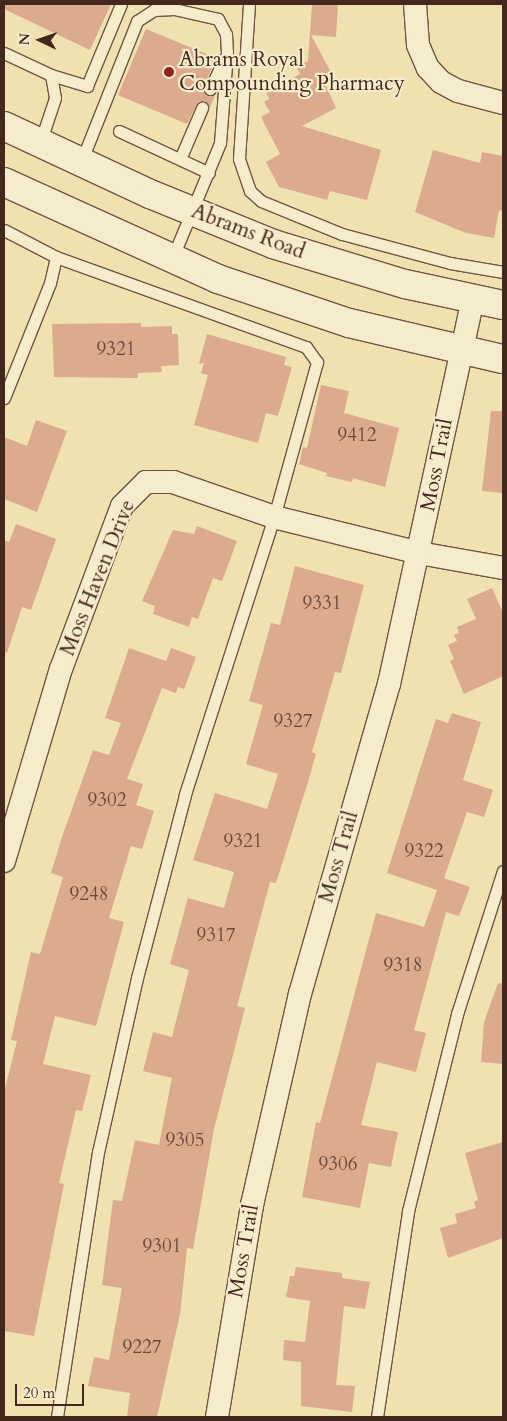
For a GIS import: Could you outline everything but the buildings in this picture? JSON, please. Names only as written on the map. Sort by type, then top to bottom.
[{"type":"main road","name":"Abrams Road","points":[[4,126],[193,211],[314,258],[472,300],[503,305]]},
{"type":"main road","points":[[4,182],[172,261],[316,313],[460,351],[503,359]]},
{"type":"street","points":[[415,4],[418,45],[428,68],[441,82],[458,91],[503,103]]},
{"type":"street","name":"Moss Trail","points":[[217,1417],[252,1205],[300,994],[389,684],[419,553],[472,300]]},
{"type":"street","name":"Moss Haven Drive","points":[[4,861],[61,669],[122,506],[132,492],[146,482],[166,480],[274,518],[419,553],[503,568]]},
{"type":"lane","points":[[4,53],[51,75],[87,86],[121,4]]},
{"type":"lane","points":[[249,4],[239,159],[250,191],[261,201],[342,234],[450,263],[503,272]]},
{"type":"lane","points":[[81,162],[137,22],[154,10],[201,12],[218,19],[226,34],[227,52],[222,128],[209,173],[172,261]]},
{"type":"lane","points":[[210,89],[227,52]]},
{"type":"lane","points":[[40,143],[56,98],[51,75]]},
{"type":"lane","points":[[180,159],[202,108]]},
{"type":"lane","points":[[119,131],[209,173]]},
{"type":"lane","points":[[4,230],[56,257],[306,347],[317,362],[274,518],[185,795],[137,978],[98,1152],[57,1417]]},
{"type":"lane","points":[[4,398],[50,283],[56,257]]},
{"type":"lane","points":[[377,1417],[408,1211],[457,1014],[503,871]]},
{"type":"place","name":"Abrams Royal Compounding Pharmacy","points":[[169,72]]}]
